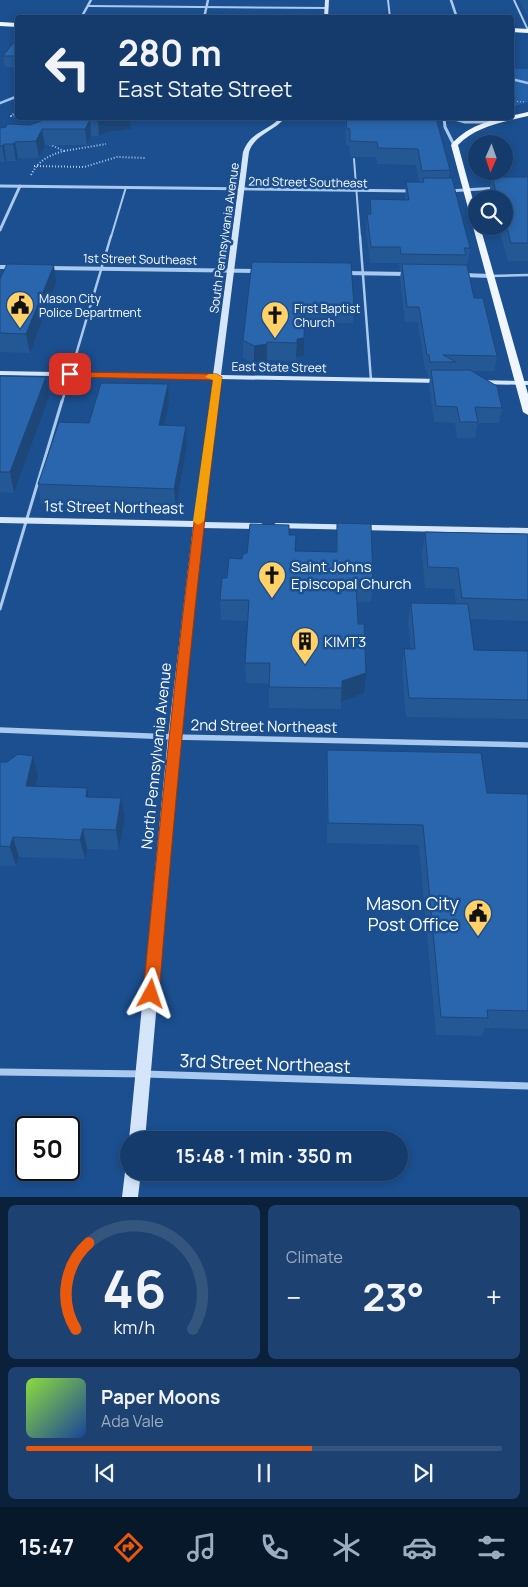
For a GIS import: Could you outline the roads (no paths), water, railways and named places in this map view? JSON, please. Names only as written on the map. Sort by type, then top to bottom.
[{"type":"main road","points":[[326,15],[327,0]]},
{"type":"main road","points":[[0,24],[15,25]]},
{"type":"main road","points":[[514,30],[528,30]]},
{"type":"main road","points":[[514,118],[528,114]]},
{"type":"main road","name":"South Pennsylvania Avenue","points":[[217,377],[247,151],[251,142],[280,120]]},
{"type":"main road","points":[[507,120],[468,132],[459,138],[454,145],[490,276],[524,383],[528,412]]},
{"type":"main road","name":"East State Street","points":[[0,373],[451,381]]},
{"type":"main road","name":"North Pennsylvania Avenue","points":[[138,1131],[174,737],[217,377]]},
{"type":"main road","points":[[470,382],[524,383]]},
{"type":"main road","name":"1st Street Northeast","points":[[0,520],[528,531]]},
{"type":"main road","points":[[130,1197],[132,1181]]},
{"type":"street","points":[[83,15],[91,0]]},
{"type":"street","points":[[205,15],[208,0]]},
{"type":"street","points":[[451,0],[456,15]]},
{"type":"street","points":[[444,120],[445,127],[454,145]]},
{"type":"street","points":[[461,120],[474,123],[503,121]]},
{"type":"street","name":"2nd Street Southeast","points":[[0,186],[414,191]]},
{"type":"street","points":[[0,230],[20,186]]},
{"type":"street","points":[[443,191],[504,188]]},
{"type":"street","points":[[0,267],[18,267]]},
{"type":"street","name":"1st Street Southeast","points":[[46,268],[258,271]]},
{"type":"street","points":[[344,272],[412,274]]},
{"type":"street","points":[[460,275],[490,276]]},
{"type":"street","name":"2nd Street Northeast","points":[[0,730],[174,737],[528,745]]},
{"type":"street","name":"3rd Street Northeast","points":[[0,1072],[144,1074],[528,1086]]},
{"type":"lane","points":[[388,0],[390,15]]},
{"type":"lane","points":[[514,0],[528,30]]},
{"type":"lane","points":[[88,6],[327,8]]},
{"type":"lane","points":[[354,159],[371,380]]},
{"type":"lane","points":[[0,609],[126,187]]},
{"type":"lane","points":[[490,276],[528,275]]},
{"type":"waterway","points":[[514,80],[528,83]]},
{"type":"waterway","points":[[0,103],[15,97]]},
{"type":"place","name":"Mason City Police Department","points":[[20,329]]},
{"type":"place","name":"First Baptist Church","points":[[275,339]]},
{"type":"place","name":"Saint Johns Episcopal Church","points":[[272,599]]},
{"type":"place","name":"KIMT3","points":[[305,665]]},
{"type":"place","name":"Mason City Post Office","points":[[478,937]]}]
